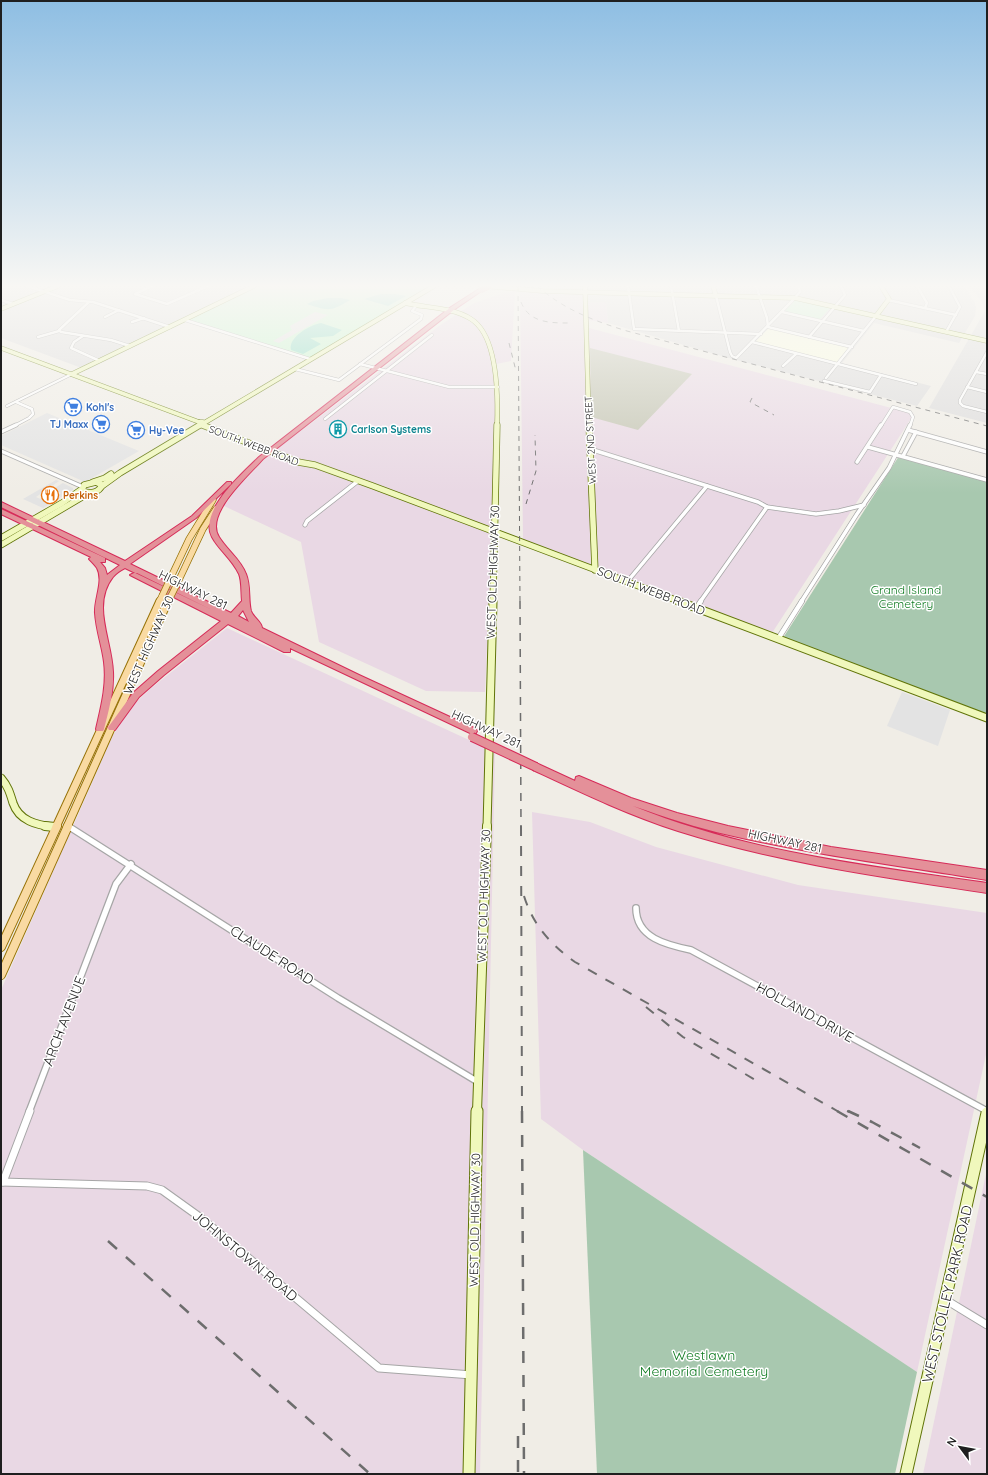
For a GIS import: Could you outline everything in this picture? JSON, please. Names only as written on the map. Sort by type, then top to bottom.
[{"type":"highway","name":"WEST HIGHWAY 30","points":[[213,500],[236,474],[390,355]]},
{"type":"highway","name":"WEST HIGHWAY 30","points":[[217,508],[234,486],[269,448]]},
{"type":"highway","points":[[100,729],[108,693],[109,670],[100,614],[100,596],[103,587],[111,574],[194,517],[213,500]]},
{"type":"highway","name":"HIGHWAY 281","points":[[1,504],[33,522],[229,619],[638,813],[727,842],[803,859],[987,888]]},
{"type":"highway","points":[[217,508],[213,522],[214,535],[237,564],[243,575],[246,610],[252,620],[274,636]]},
{"type":"highway","name":"HIGHWAY 281","points":[[1,511],[33,522]]},
{"type":"highway","points":[[79,545],[122,556],[134,554],[154,544]]},
{"type":"highway","points":[[79,545],[101,565],[104,574],[103,587]]},
{"type":"highway","points":[[112,728],[136,695],[161,673],[229,619],[243,607],[246,602]]},
{"type":"highway","name":"HIGHWAY 281","points":[[229,619],[274,636],[473,734]]},
{"type":"highway","name":"HIGHWAY 281","points":[[536,764],[642,806],[729,831],[802,846],[987,875]]},
{"type":"main road","name":"WEST HIGHWAY 30","points":[[1,947],[100,729],[189,539],[213,500]]},
{"type":"main road","name":"WEST HIGHWAY 30","points":[[1,975],[169,600],[203,528],[217,508]]},
{"type":"main road","points":[[60,816],[63,823],[67,825]]},
{"type":"main road","points":[[55,827],[59,830],[61,840]]},
{"type":"street","name":"SOUTH WEBB ROAD","points":[[20,355],[269,448],[303,463],[316,465],[987,718]]},
{"type":"street","points":[[86,355],[100,361]]},
{"type":"street","points":[[7,406],[112,355]]},
{"type":"street","points":[[297,355],[310,359]]},
{"type":"street","points":[[126,469],[317,355]]},
{"type":"street","points":[[295,369],[339,380],[372,355]]},
{"type":"street","points":[[325,419],[407,355]]},
{"type":"street","name":"WEST OLD HIGHWAY 30","points":[[469,1474],[478,1082],[498,387],[496,373],[490,355]]},
{"type":"street","name":"WEST 2ND STREET","points":[[587,355],[596,570]]},
{"type":"street","points":[[731,355],[736,358],[739,355]]},
{"type":"street","points":[[783,366],[795,355]]},
{"type":"street","points":[[800,355],[916,384]]},
{"type":"street","points":[[845,355],[825,380],[867,392],[871,391],[882,376]]},
{"type":"street","points":[[986,358],[976,372],[960,403],[963,406],[987,412]]},
{"type":"street","points":[[360,364],[449,387],[498,387]]},
{"type":"street","points":[[976,372],[987,374]]},
{"type":"street","points":[[967,388],[987,392]]},
{"type":"street","points":[[1,432],[29,418],[33,414],[32,409],[16,402]]},
{"type":"street","points":[[778,639],[897,454],[913,417],[910,412],[893,407],[857,462]]},
{"type":"street","points":[[1,544],[82,488],[92,482],[105,478],[144,453],[202,423]]},
{"type":"street","points":[[908,430],[987,452]]},
{"type":"street","points":[[903,456],[916,432]]},
{"type":"street","points":[[157,451],[156,449],[170,439]]},
{"type":"street","points":[[868,447],[987,480]]},
{"type":"street","points":[[590,449],[758,502],[767,507],[816,514],[839,511],[864,505]]},
{"type":"street","points":[[1,451],[64,479],[79,484],[84,492],[89,493]]},
{"type":"street","points":[[1,538],[89,493],[98,491],[102,486],[145,456],[144,453]]},
{"type":"street","points":[[64,479],[101,483],[102,486]]},
{"type":"street","points":[[305,525],[307,521],[358,481]]},
{"type":"street","points":[[627,582],[707,486]]},
{"type":"street","points":[[696,608],[767,507]]},
{"type":"street","points":[[2,780],[10,786],[14,807],[18,815],[33,823],[55,827]]},
{"type":"street","name":"CLAUDE ROAD","points":[[67,825],[131,864],[338,998],[478,1082]]},
{"type":"street","name":"ARCH AVENUE","points":[[2,1182],[116,884],[131,864]]},
{"type":"street","name":"HOLLAND DRIVE","points":[[636,908],[637,922],[648,933],[663,943],[691,950],[987,1112]]},
{"type":"street","name":"WEST STOLLEY PARK ROAD","points":[[906,1474],[944,1300],[972,1188],[987,1112]]},
{"type":"street","name":"JOHNSTOWN ROAD","points":[[2,1182],[148,1186],[162,1190],[201,1218],[379,1368],[472,1375]]},
{"type":"street","points":[[944,1300],[987,1325]]},
{"type":"shaded area","points":[[46,355],[118,355],[87,370]]},
{"type":"shaded area","points":[[401,355],[511,355],[511,361],[491,365],[498,387],[485,692],[426,691],[319,642],[301,542],[224,506],[238,487],[268,456]]},
{"type":"shaded area","points":[[521,355],[690,355],[914,414],[772,633],[523,539]]},
{"type":"shaded area","points":[[590,355],[617,355],[692,374],[638,430],[591,417]]},
{"type":"shaded area","points":[[718,355],[849,355],[842,363],[931,386],[917,406]]},
{"type":"shaded area","points":[[805,355],[843,355],[837,363]]},
{"type":"shaded area","points":[[960,355],[987,355],[987,423],[929,408]]},
{"type":"shaded area","points":[[47,413],[139,451],[85,482],[1,445],[1,436]]},
{"type":"shaded area","points":[[56,480],[59,481],[36,497],[48,502],[61,493],[53,489],[63,483],[73,488],[73,490],[43,508],[23,499]]},
{"type":"shaded area","points":[[227,628],[495,752],[480,1474],[1,1474],[1,990],[113,735],[132,706],[150,689]]},
{"type":"shaded area","points":[[902,692],[950,710],[938,746],[887,726]]},
{"type":"shaded area","points":[[532,812],[590,822],[656,847],[798,885],[987,913],[987,1050],[917,1372],[583,1150],[541,1119]]},
{"type":"shaded area","points":[[987,1169],[987,1474],[923,1474]]},
{"type":"green space","points":[[300,355],[315,355],[310,358]]},
{"type":"green space","name":"Grand Island Cemetery","points":[[899,456],[987,481],[987,715],[783,638]]},
{"type":"green space","name":"Westlawn Memorial Cemetery","points":[[583,1150],[917,1372],[895,1474],[597,1474]]},
{"type":"railway","points":[[512,355],[516,371]]},
{"type":"railway","points":[[518,355],[520,602]]},
{"type":"railway","points":[[717,355],[987,426]]},
{"type":"railway","points":[[752,398],[750,402],[774,415]]},
{"type":"railway","points":[[526,504],[536,471],[535,435]]},
{"type":"railway","points":[[520,601],[521,827]]},
{"type":"railway","points":[[521,826],[522,1112]]},
{"type":"railway","points":[[524,896],[532,916],[550,941],[575,962],[839,1112]]},
{"type":"railway","points":[[646,1007],[683,1037],[757,1081]]},
{"type":"railway","points":[[522,1111],[524,1474]]},
{"type":"railway","points":[[837,1111],[987,1197]]},
{"type":"railway","points":[[848,1111],[920,1148]]},
{"type":"railway","points":[[108,1241],[370,1474]]},
{"type":"railway","points":[[518,1436],[518,1474]]},
{"type":"place","name":"Kohl's","points":[[73,407]]},
{"type":"place","name":"TJ Maxx","points":[[101,424]]},
{"type":"place","name":"Carlson Systems","points":[[338,429]]},
{"type":"place","name":"Hy-Vee","points":[[136,430]]},
{"type":"place","name":"Perkins","points":[[50,495]]}]
